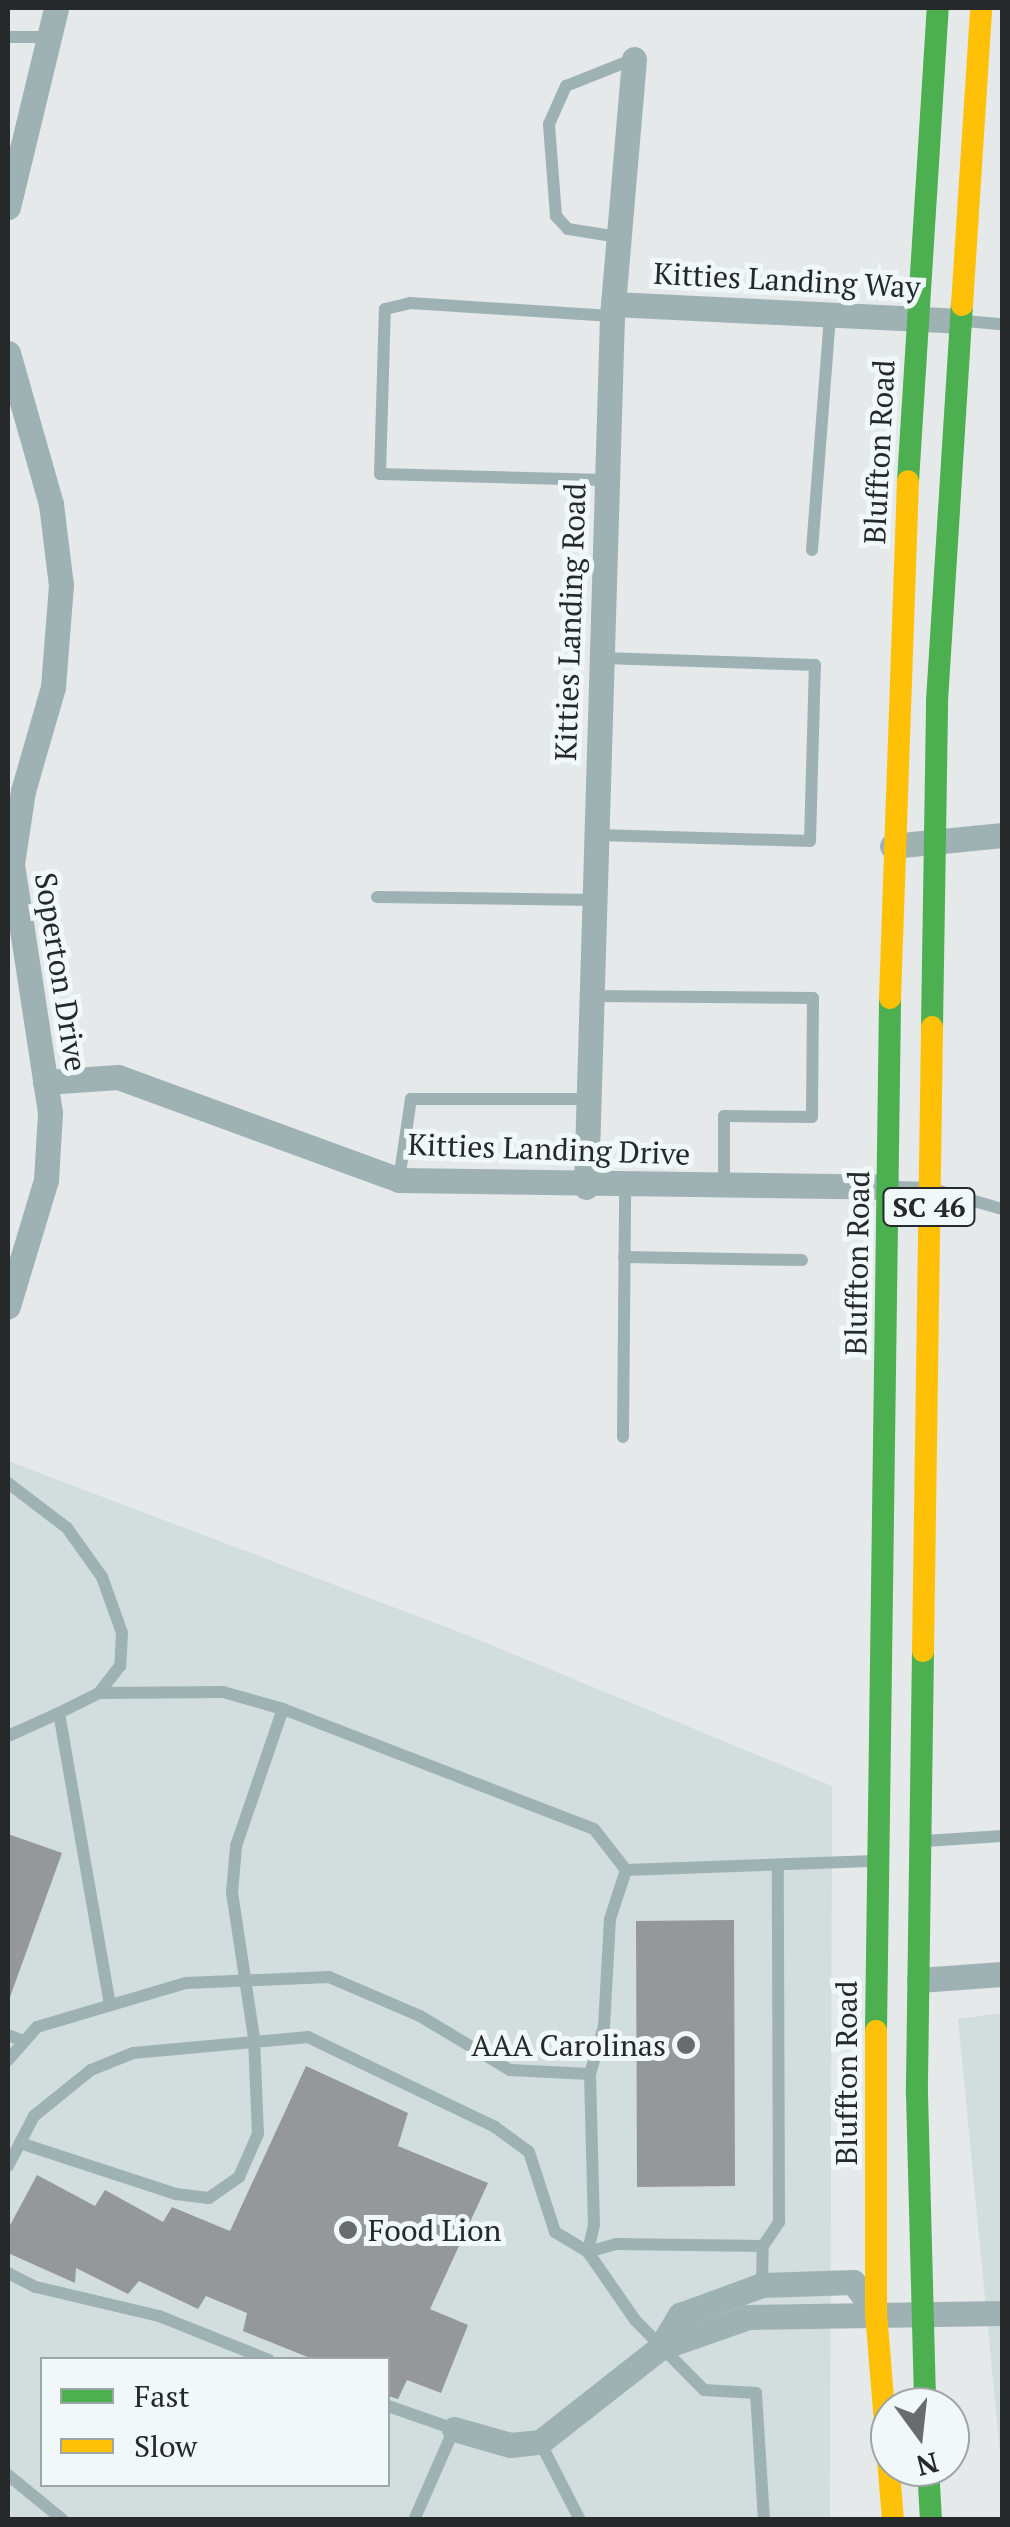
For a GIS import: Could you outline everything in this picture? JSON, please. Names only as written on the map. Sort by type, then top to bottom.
[{"type":"main road","name":"Bluffton Road","points":[[892,2520],[876,2313],[892,846],[915,320],[938,8]]},
{"type":"main road","name":"SC 46","points":[[924,2387],[919,1980],[941,584],[981,8]]},
{"type":"main road","points":[[929,2487],[930,2520]]},
{"type":"street","points":[[8,207],[54,36],[56,8]]},
{"type":"street","name":"Kitties Landing Road","points":[[586,1187],[612,310],[634,59]]},
{"type":"street","name":"Kitties Landing Way","points":[[612,310],[958,320]]},
{"type":"street","name":"Soperton Drive","points":[[8,353],[51,504],[61,586],[54,687],[23,791],[12,864],[45,1082],[46,1180],[8,1306]]},
{"type":"street","points":[[892,846],[1002,834]]},
{"type":"street","name":"Kitties Landing Drive","points":[[45,1082],[118,1077],[399,1180],[586,1187],[888,1187]]},
{"type":"street","points":[[919,1980],[1002,1974]]},
{"type":"street","points":[[660,2348],[680,2315],[762,2285],[853,2282],[876,2313]]},
{"type":"street","points":[[454,2429],[510,2444],[540,2442],[660,2348],[748,2317],[1002,2313]]},
{"type":"lane","points":[[8,37],[54,36]]},
{"type":"lane","points":[[618,237],[568,229],[556,216],[549,124],[566,86],[634,59]]},
{"type":"lane","points":[[607,480],[380,474],[385,309],[410,303],[612,310]]},
{"type":"lane","points":[[812,550],[830,315]]},
{"type":"lane","points":[[958,320],[1002,324]]},
{"type":"lane","points":[[597,835],[810,841],[812,782],[815,666],[602,658]]},
{"type":"lane","points":[[376,896],[595,900]]},
{"type":"lane","points":[[592,996],[813,998],[812,1117],[724,1116],[724,1187]]},
{"type":"lane","points":[[399,1180],[411,1099],[589,1100]]},
{"type":"lane","points":[[623,1437],[625,1187]]},
{"type":"lane","points":[[888,1187],[929,1188],[1002,1210]]},
{"type":"lane","points":[[624,1257],[802,1260]]},
{"type":"lane","points":[[8,1483],[68,1528],[102,1578],[122,1633],[120,1666],[100,1694]]},
{"type":"lane","points":[[8,1736],[100,1694],[223,1692],[283,1710],[594,1829],[626,1870]]},
{"type":"lane","points":[[20,2143],[176,2194],[209,2198],[239,2177],[258,2134],[254,2038],[232,1893],[236,1846],[283,1710]]},
{"type":"lane","points":[[59,1713],[110,2006]]},
{"type":"lane","points":[[921,1842],[1002,1836]]},
{"type":"lane","points":[[626,1870],[878,1860]]},
{"type":"lane","points":[[762,2285],[763,2246],[779,2222],[778,1865]]},
{"type":"lane","points":[[588,2252],[594,2225],[590,2074],[604,2026],[610,1919],[626,1870]]},
{"type":"lane","points":[[8,2060],[37,2027],[186,1983],[242,1976],[329,1977],[420,2016],[510,2070],[590,2074]]},
{"type":"lane","points":[[8,2035],[24,2041]]},
{"type":"lane","points":[[8,2166],[34,2116],[90,2070],[133,2053],[254,2038],[308,2037],[495,2127],[529,2152],[555,2232],[588,2252],[660,2348],[704,2390],[756,2393],[764,2520]]},
{"type":"lane","points":[[588,2252],[616,2244],[763,2246]]},
{"type":"lane","points":[[8,2274],[36,2287],[159,2316],[262,2357]]},
{"type":"lane","points":[[390,2407],[454,2429],[418,2518]]},
{"type":"lane","points":[[540,2442],[580,2520]]},
{"type":"lane","points":[[8,2475],[63,2520]]},
{"type":"shaded area","points":[[8,1461],[472,1637],[832,1786],[830,2519],[8,2519]]},
{"type":"shaded area","points":[[1002,2013],[1002,2473],[958,2019]]},
{"type":"building","points":[[8,1834],[62,1853],[10,1997],[8,1997]]},
{"type":"building","points":[[734,1920],[735,2186],[637,2187],[636,1921]]},
{"type":"building","name":"Food Lion","points":[[306,2066],[408,2113],[398,2146],[488,2183],[430,2309],[468,2325],[441,2393],[407,2380],[398,2399],[390,2397],[390,2357],[308,2357],[243,2331],[247,2313],[206,2296],[198,2309],[139,2281],[128,2294],[76,2268],[75,2283],[8,2253],[8,2229],[37,2175],[95,2206],[105,2190],[163,2222],[172,2207],[230,2231]]},
{"type":"traffic: fast","points":[[908,481],[938,8]]},
{"type":"traffic: fast","points":[[932,1027],[937,701],[962,305]]},
{"type":"traffic: fast","points":[[876,2031],[890,998]]},
{"type":"traffic: fast","points":[[923,1651],[917,2094],[924,2387]]},
{"type":"traffic: fast","points":[[929,2487],[931,2520]]},
{"type":"traffic: slow","points":[[962,305],[981,8]]},
{"type":"traffic: slow","points":[[890,998],[908,481]]},
{"type":"traffic: slow","points":[[923,1651],[932,1027]]},
{"type":"traffic: slow","points":[[876,2031],[876,2313],[893,2520]]},
{"type":"place","name":"AAA Carolinas","points":[[686,2045]]},
{"type":"place","name":"Food Lion","points":[[348,2230]]}]
